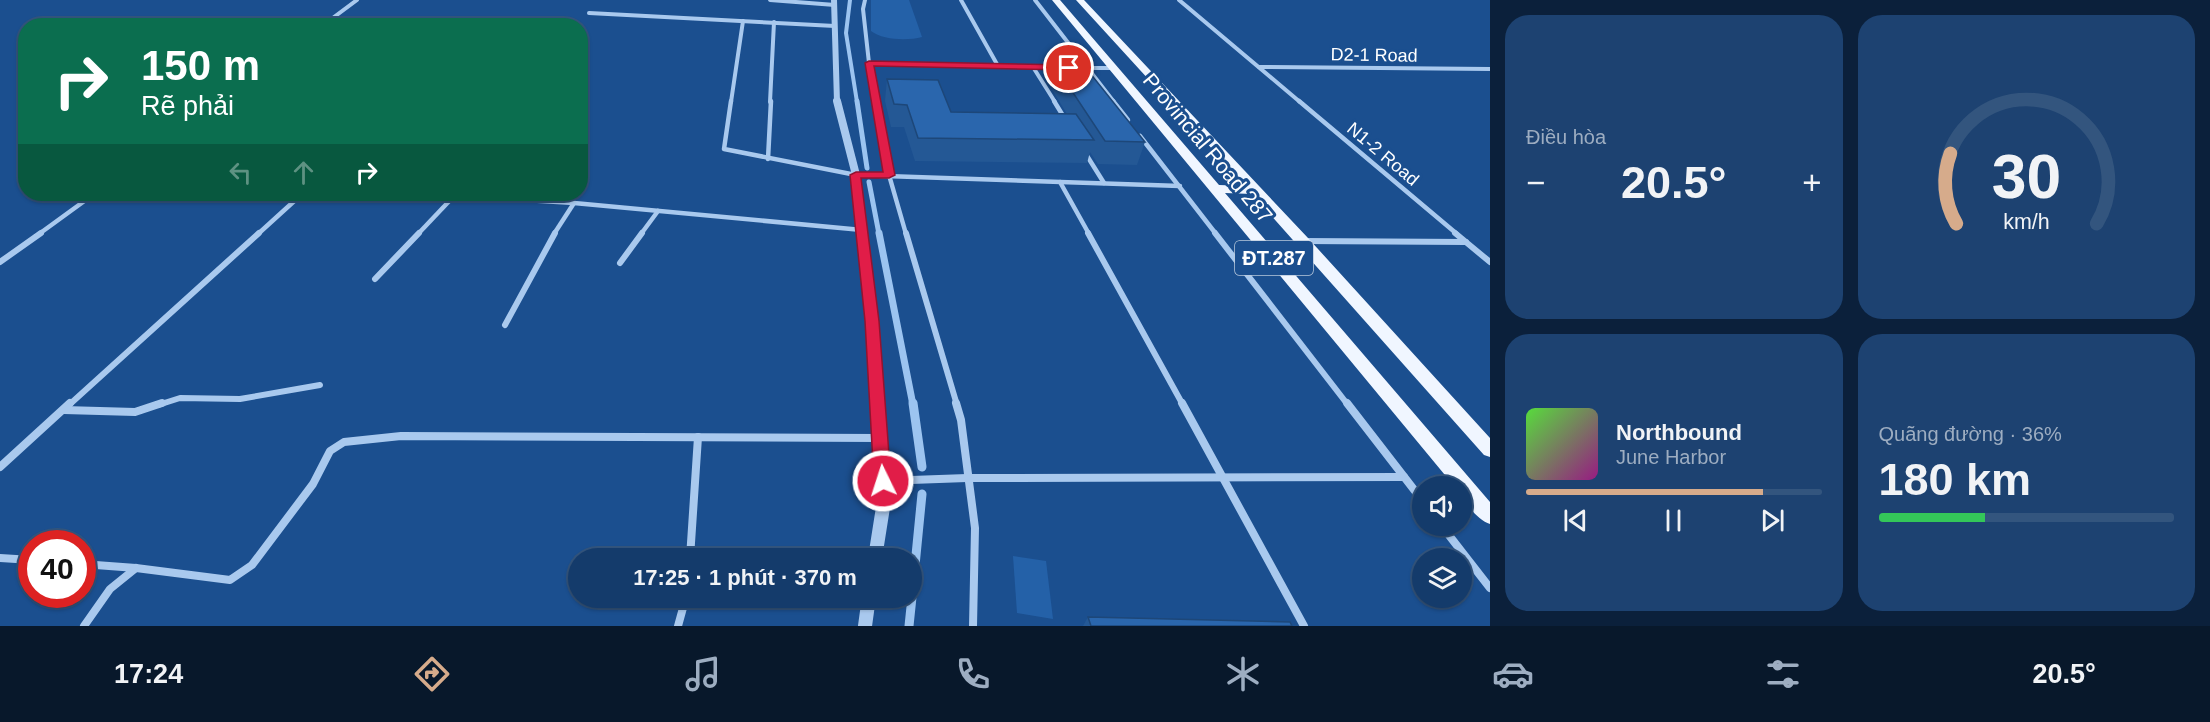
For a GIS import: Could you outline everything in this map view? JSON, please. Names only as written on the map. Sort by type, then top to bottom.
[{"type":"main road","name":"Provincial Road 287","points":[[1056,0],[1490,516]]},
{"type":"main road","name":"Provincial Road 287","points":[[1080,0],[1303,241],[1490,450]]},
{"type":"main road","points":[[1217,189],[1255,190]]},
{"type":"street","points":[[333,18],[357,0]]},
{"type":"street","points":[[770,0],[834,3],[836,97],[856,175],[872,321],[884,501],[877,548]]},
{"type":"street","points":[[865,0],[869,63],[889,175],[961,420],[975,528],[973,626]]},
{"type":"street","points":[[961,0],[999,66]]},
{"type":"street","points":[[1035,0],[1130,123]]},
{"type":"street","name":"N1-2 Road","points":[[1179,0],[1490,262]]},
{"type":"street","points":[[589,13],[835,26]]},
{"type":"street","points":[[743,21],[724,149],[856,175],[1180,186]]},
{"type":"street","points":[[768,159],[774,22]]},
{"type":"street","points":[[869,63],[1065,68]]},
{"type":"street","points":[[1033,67],[1069,125]]},
{"type":"street","name":"D2-1 Road","points":[[1258,67],[1490,69]]},
{"type":"street","points":[[1076,68],[1113,68]]},
{"type":"street","points":[[1137,132],[1412,487]]},
{"type":"street","points":[[1081,145],[1104,183]]},
{"type":"street","points":[[1060,182],[1304,626]]},
{"type":"street","points":[[0,262],[84,201]]},
{"type":"street","points":[[0,467],[294,201]]},
{"type":"street","points":[[375,279],[449,201]]},
{"type":"street","points":[[540,201],[862,230]]},
{"type":"street","points":[[505,325],[548,244],[574,203]]},
{"type":"street","points":[[620,263],[658,211]]},
{"type":"street","points":[[1303,241],[1466,242]]},
{"type":"street","points":[[63,410],[135,412],[180,398],[240,399],[320,385]]},
{"type":"street","points":[[96,565],[230,580],[252,565],[313,484],[330,452],[344,442],[401,436],[880,438]]},
{"type":"street","points":[[691,548],[698,438]]},
{"type":"street","points":[[883,481],[1222,476],[1404,477]]},
{"type":"street","points":[[1450,536],[1490,588]]},
{"type":"street","points":[[0,558],[18,559]]},
{"type":"street","points":[[84,626],[110,589],[136,568]]},
{"type":"street","points":[[678,626],[683,608]]},
{"type":"street","points":[[865,626],[867,608]]},
{"type":"shaded area","points":[[871,0],[909,0],[922,37],[895,39],[871,31]]},
{"type":"shaded area","points":[[1013,556],[1046,561],[1053,619],[1017,613]]},
{"type":"building","points":[[1050,58],[1078,58],[1145,142],[1105,141]]},
{"type":"building","points":[[887,79],[938,80],[951,112],[1076,114],[1094,140],[918,138],[907,105],[894,104]]},
{"type":"building","points":[[1088,617],[1290,622],[1292,626],[1091,626]]},
{"type":"waterway","points":[[850,0],[846,33],[857,102]]},
{"type":"waterway","points":[[857,101],[867,168]]},
{"type":"waterway","points":[[869,182],[879,234]]},
{"type":"waterway","points":[[879,233],[913,405]]},
{"type":"waterway","points":[[913,403],[922,467]]},
{"type":"waterway","points":[[917,548],[922,494]]},
{"type":"waterway","points":[[909,626],[911,608]]},
{"type":"route","points":[[883,481],[872,321],[856,175],[889,175],[869,63],[1069,68]]}]
